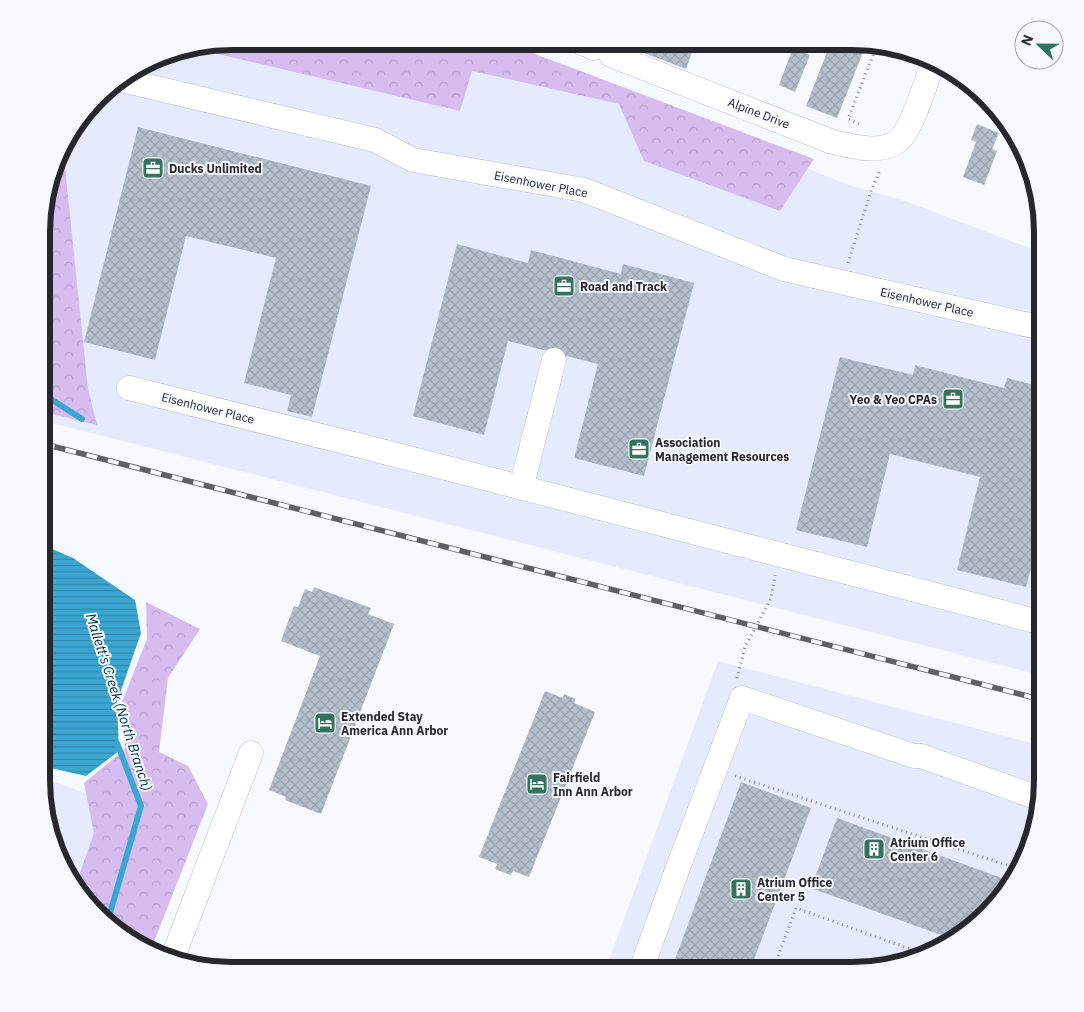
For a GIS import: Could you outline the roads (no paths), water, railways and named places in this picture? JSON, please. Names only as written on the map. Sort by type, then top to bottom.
[{"type":"street","name":"Alpine Drive","points":[[599,50],[830,141],[849,146],[870,148],[883,147],[897,142],[906,132],[931,68]]},
{"type":"street","name":"Eisenhower Place","points":[[130,82],[375,140],[413,160],[584,190],[784,270],[1034,326]]},
{"type":"street","points":[[522,488],[554,360]]},
{"type":"street","name":"Eisenhower Place","points":[[129,388],[1034,621]]},
{"type":"street","points":[[644,962],[742,698],[914,756],[921,756],[1033,796]]},
{"type":"street","points":[[175,952],[251,752]]},
{"type":"water","points":[[50,548],[73,558],[135,600],[141,633],[117,702],[119,751],[86,776],[50,768]]},
{"type":"waterway","name":"Mallett's Creek (North Branch)","points":[[50,399],[82,419]]},
{"type":"waterway","name":"Mallett's Creek (North Branch)","points":[[110,915],[141,806],[117,743]]},
{"type":"railway","points":[[50,446],[1034,698]]},
{"type":"place","name":"Ducks Unlimited","points":[[153,168]]},
{"type":"place","name":"Road and Track","points":[[564,286]]},
{"type":"place","name":"Yeo & Yeo CPAs","points":[[953,399]]},
{"type":"place","name":"Association Management Resources","points":[[639,449]]},
{"type":"place","name":"Extended Stay America Ann Arbor","points":[[325,723]]},
{"type":"place","name":"Fairfield Inn Ann Arbor","points":[[537,784]]},
{"type":"place","name":"Atrium Office Center 6","points":[[874,849]]},
{"type":"place","name":"Atrium Office Center 5","points":[[741,889]]}]
